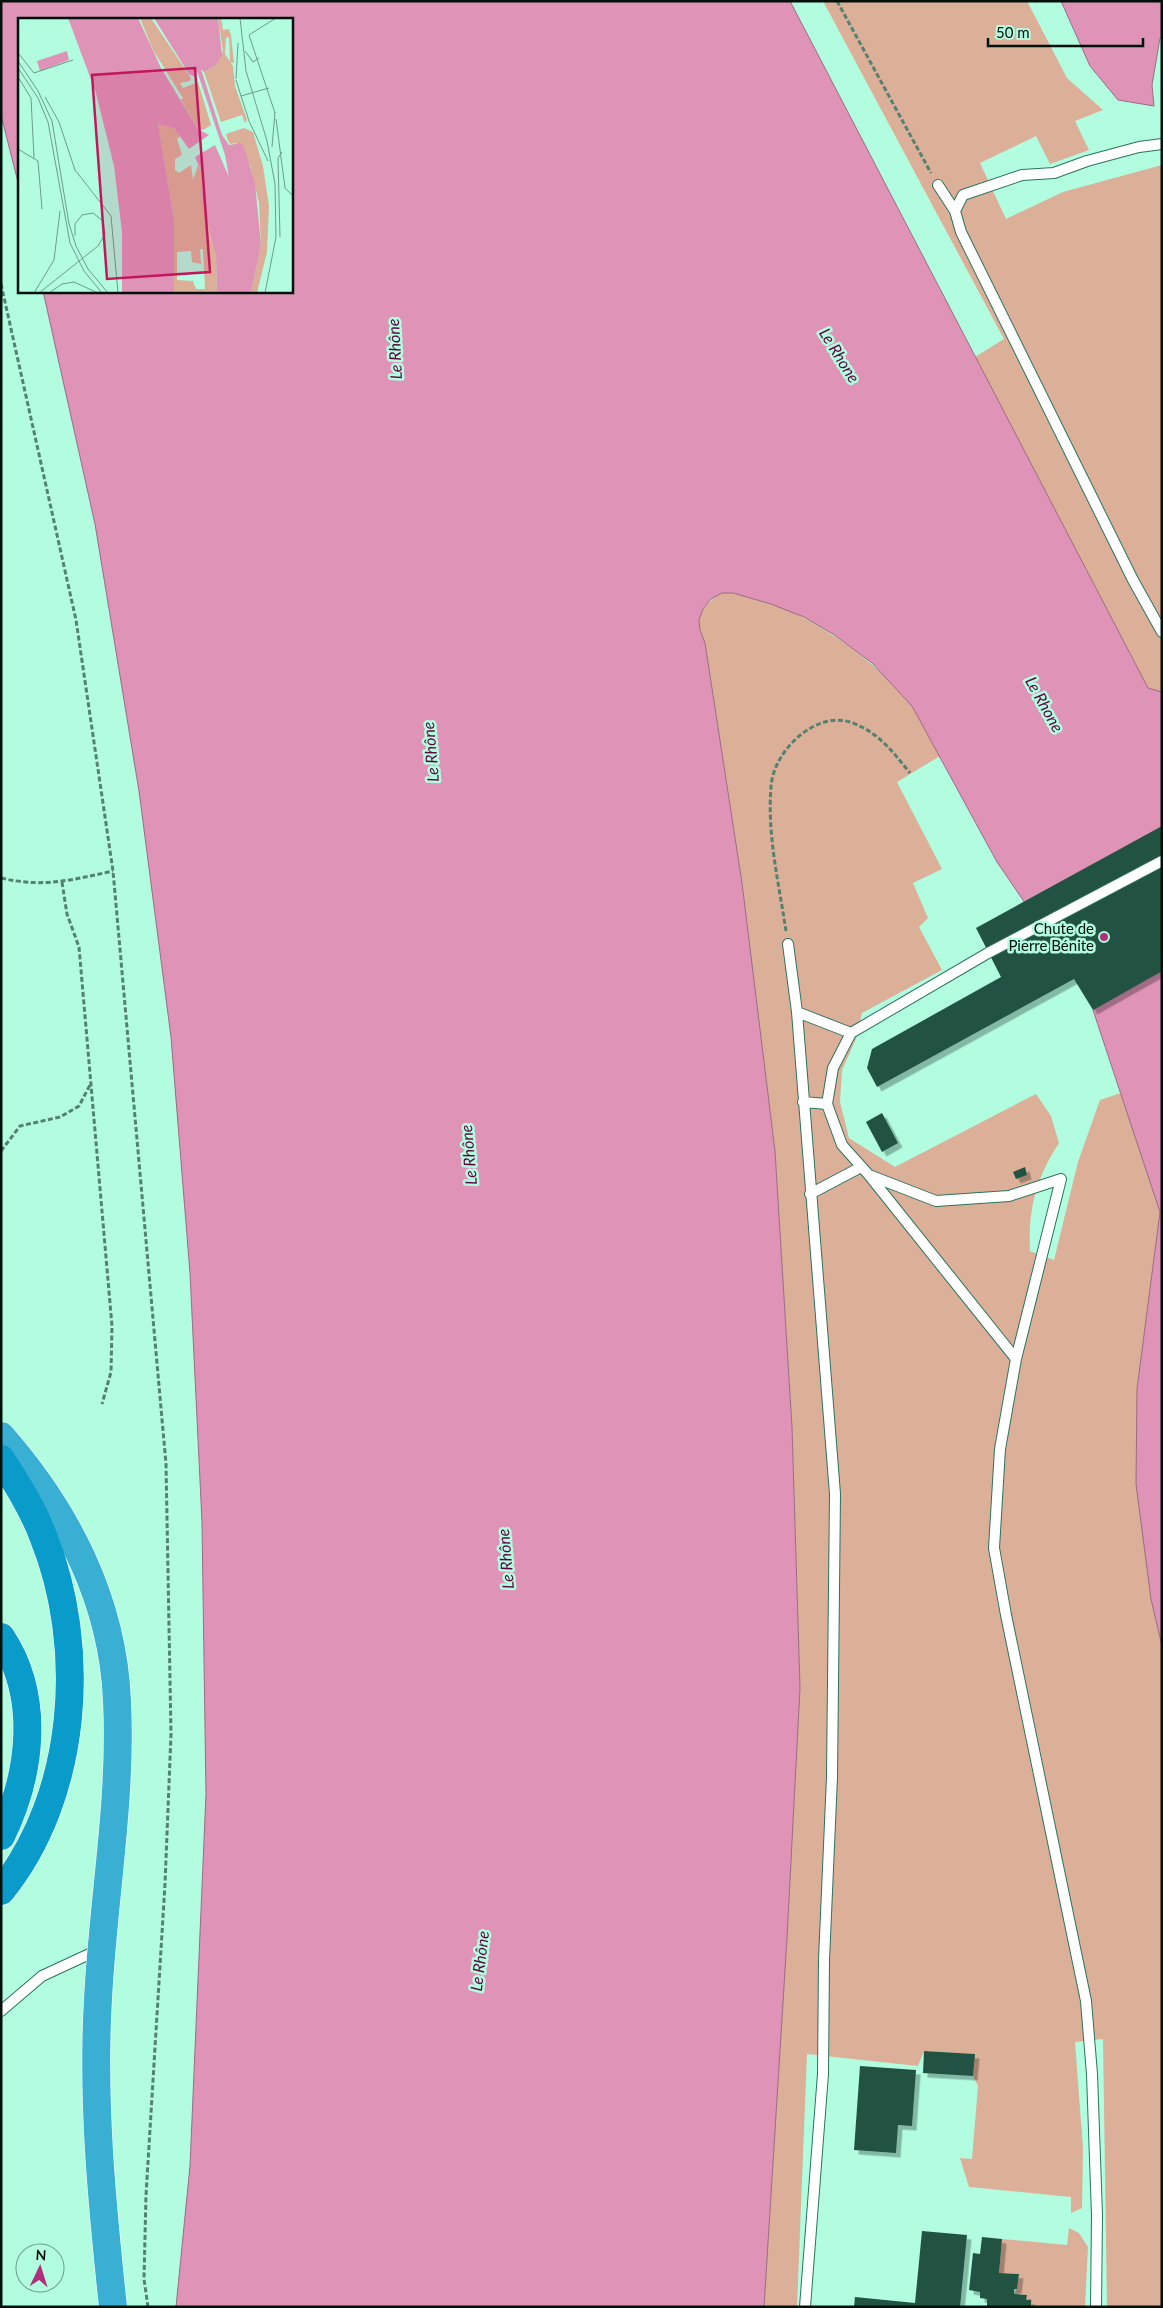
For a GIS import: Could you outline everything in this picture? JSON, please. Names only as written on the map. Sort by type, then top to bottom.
[{"type":"highway","points":[[1,1436],[30,1469],[72,1535],[97,1598],[108,1634],[117,1699],[118,1752],[98,2000],[97,2110],[100,2172],[113,2307]]},
{"type":"highway","points":[[1,1459],[31,1508],[53,1564],[65,1620],[69,1683],[58,1776],[40,1825],[17,1868],[1,1891]]},
{"type":"highway","points":[[1,1637],[8,1647],[22,1683],[27,1718],[21,1780],[9,1819],[1,1836]]},
{"type":"lane","points":[[955,211],[963,195],[990,185],[1022,175],[1054,173],[1096,158],[1139,147],[1162,144]]},
{"type":"lane","points":[[938,185],[955,211],[961,232],[1133,580],[1162,632]]},
{"type":"lane","points":[[1016,1359],[842,1145],[827,1104],[833,1068],[851,1034],[988,953],[1162,860]]},
{"type":"lane","points":[[788,944],[797,1012],[835,1494],[832,1777],[824,1960],[823,2074],[805,2307]]},
{"type":"lane","points":[[797,1012],[851,1034]]},
{"type":"lane","points":[[803,1102],[827,1104]]},
{"type":"lane","points":[[810,1194],[865,1171],[936,1201],[1009,1196],[1061,1179],[1016,1359],[1000,1449],[994,1548],[1006,1615],[1086,2001],[1092,2074],[1096,2206],[1096,2307]]},
{"type":"lane","points":[[1,2011],[42,1976],[101,1948]]},
{"type":"path","points":[[837,1],[938,185]]},
{"type":"path","points":[[1,284],[76,620],[113,871],[166,1464],[170,1734],[165,1884],[146,2195],[144,2279],[148,2307]]},
{"type":"path","points":[[788,944],[772,835],[771,786],[779,757],[801,734],[824,722],[852,722],[883,740],[910,772]]},
{"type":"path","points":[[1,878],[24,884],[62,882],[113,871]]},
{"type":"path","points":[[62,882],[67,914],[79,947],[112,1326],[111,1372],[102,1404]]},
{"type":"path","points":[[1,1150],[20,1126],[60,1117],[79,1106],[91,1085]]},
{"type":"shaded area","points":[[823,1],[1027,1],[1067,78],[1103,110],[1075,121],[1089,150],[1050,164],[1036,136],[980,163],[1006,219],[1063,192],[1162,165],[1162,692],[1148,688],[975,357],[1004,339]]},
{"type":"shaded area","points":[[722,593],[746,595],[772,603],[799,615],[853,649],[897,688],[912,706],[940,756],[897,782],[942,869],[913,883],[928,918],[919,927],[942,970],[862,1013],[856,1039],[842,1070],[840,1102],[849,1138],[895,1167],[1036,1094],[1051,1116],[1059,1143],[1044,1169],[1035,1195],[1030,1222],[1030,1251],[1054,1260],[1078,1162],[1100,1100],[1121,1093],[1160,1212],[1137,1389],[1151,1599],[1162,1646],[1162,2307],[1107,2307],[1103,2039],[1075,2042],[1083,2148],[1082,2208],[1071,2213],[1071,2197],[969,2187],[960,2158],[972,2159],[978,2086],[973,2076],[974,2054],[924,2051],[918,2066],[807,2054],[797,2307],[762,2307],[800,1688],[792,1427],[775,1151],[742,883],[705,643],[699,628],[699,621],[704,608]]},
{"type":"shaded area","points":[[1069,2228],[1079,2233],[1088,2247],[1085,2307],[1031,2307],[1031,2301],[1026,2300],[1026,2295],[1014,2294],[1017,2289],[1019,2274],[999,2273],[1002,2239],[1067,2245]]},
{"type":"water","points":[[1,1],[790,1],[1148,688],[1162,692],[1162,827],[1025,903],[997,862],[912,706],[872,663],[833,634],[804,617],[771,604],[733,593],[722,593],[711,599],[703,609],[699,620],[700,630],[705,643],[742,883],[775,1151],[792,1427],[800,1688],[787,1938],[764,2307],[176,2307],[190,2166],[206,1794],[202,1522],[190,1273],[171,1037],[139,791],[95,524],[43,292],[292,292],[292,18],[18,18],[18,182],[1,115]]},
{"type":"water","points":[[1061,1],[1162,1],[1162,37],[1160,38],[1152,85],[1154,106],[1118,100],[1090,66]]},
{"type":"water","points":[[1162,971],[1162,1646],[1151,1599],[1136,1484],[1137,1389],[1160,1212],[1093,1010]]},
{"type":"building","points":[[1162,826],[1162,971],[1093,1010],[1074,979],[877,1087],[867,1068],[872,1049],[1001,977],[976,928]]},
{"type":"building","points":[[882,1113],[898,1143],[882,1152],[866,1122]]},
{"type":"building","points":[[1025,1167],[1027,1175],[1016,1179],[1013,1172]]},
{"type":"building","points":[[924,2051],[975,2054],[973,2076],[923,2073]]},
{"type":"building","points":[[860,2066],[916,2070],[912,2126],[898,2125],[896,2153],[854,2150]]},
{"type":"building","points":[[922,2231],[967,2235],[960,2307],[854,2307],[855,2297],[915,2303]]},
{"type":"building","points":[[982,2237],[1002,2239],[999,2273],[1019,2274],[1017,2289],[1014,2289],[1014,2294],[1027,2295],[1026,2300],[1031,2300],[1031,2307],[987,2307],[987,2299],[980,2298],[980,2292],[969,2290],[973,2253],[980,2254]]},
{"type":"place","name":"Chute de Pierre Bénite","points":[[1104,937]]},
{"type":"water label","name":"Le Rhône","points":[[394,349]]},
{"type":"water label","name":"Le Rhone","points":[[840,355]]},
{"type":"water label","name":"Le Rhone","points":[[1045,704]]},
{"type":"water label","name":"Le Rhône","points":[[430,752]]},
{"type":"water label","name":"Le Rhône","points":[[468,1155]]},
{"type":"water label","name":"Le Rhône","points":[[505,1559]]},
{"type":"water label","name":"Le Rhône","points":[[479,1961]]}]
